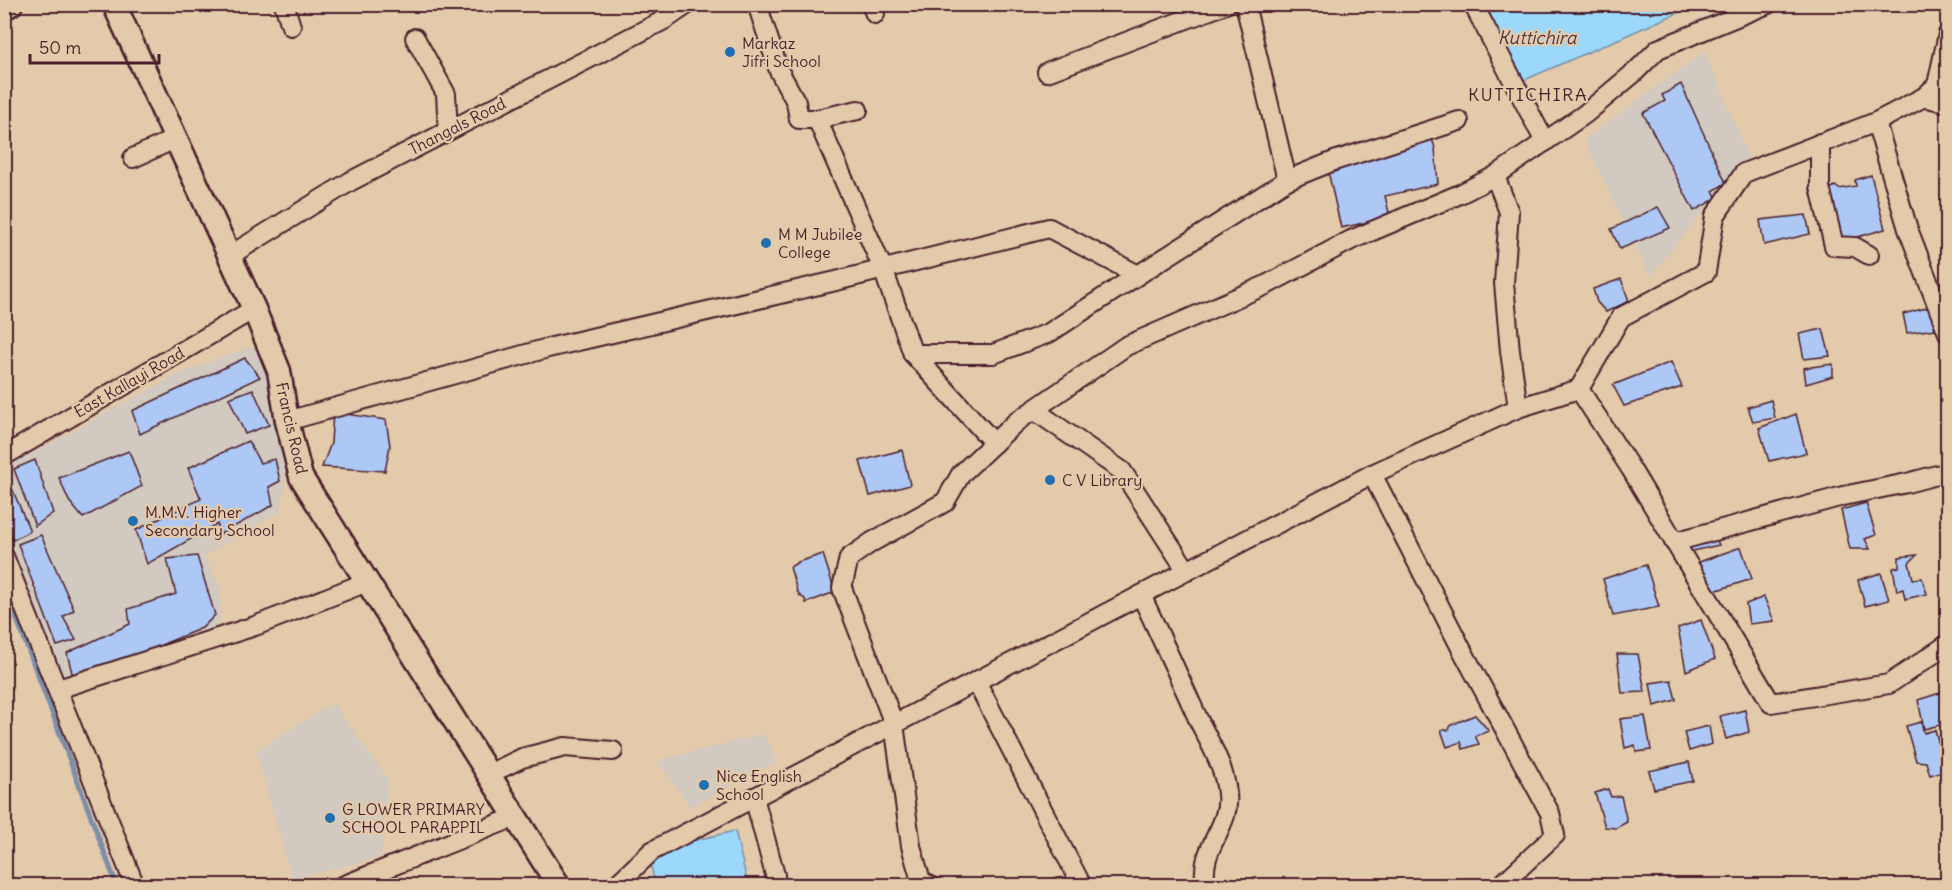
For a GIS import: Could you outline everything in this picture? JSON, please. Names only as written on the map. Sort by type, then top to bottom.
[{"type":"main road","points":[[4,8],[11,4]]},
{"type":"main road","name":"Francis Road","points":[[114,4],[254,309],[279,371],[287,421],[301,477],[559,885]]},
{"type":"street","points":[[284,4],[291,26]]},
{"type":"street","name":"Thangals Road","points":[[229,256],[351,180],[666,20],[688,4]]},
{"type":"street","points":[[757,4],[779,70],[796,102],[799,119],[818,119],[858,111]]},
{"type":"street","points":[[1047,72],[1226,4]]},
{"type":"street","points":[[1245,4],[1287,180]]},
{"type":"street","points":[[1473,4],[1545,142]]},
{"type":"street","points":[[932,885],[921,881],[911,846],[894,724],[842,588],[849,558],[872,542],[945,502],[961,474],[1016,422],[1126,346],[1266,285],[1350,240],[1460,195],[1495,176],[1585,114],[1635,72],[1658,49],[1768,4]]},
{"type":"street","points":[[615,885],[652,851],[1372,474],[1518,408],[1579,389],[1621,317],[1706,272],[1715,216],[1744,173],[1876,122],[1924,97],[1937,85],[1947,34]]},
{"type":"street","points":[[415,38],[446,94],[448,131]]},
{"type":"street","points":[[1924,97],[1947,103]]},
{"type":"street","points":[[818,119],[883,269],[913,354],[994,443]]},
{"type":"street","points":[[913,354],[993,354],[1048,333],[1287,180],[1334,161],[1459,121]]},
{"type":"street","points":[[1876,122],[1908,229],[1947,333]]},
{"type":"street","points":[[133,158],[175,138]]},
{"type":"street","points":[[1820,143],[1820,187],[1834,246],[1855,247],[1869,255]]},
{"type":"street","points":[[1495,176],[1509,212],[1504,283],[1518,408]]},
{"type":"street","points":[[287,421],[548,348],[1048,228],[1138,275]]},
{"type":"street","name":"East Kallayi Road","points":[[4,456],[254,309]]},
{"type":"street","points":[[1579,389],[1632,470],[1771,703],[1888,684],[1947,645]]},
{"type":"street","points":[[1034,410],[1122,471],[1187,571]]},
{"type":"street","points":[[1674,542],[1844,496],[1947,472]]},
{"type":"street","points":[[1372,474],[1461,650],[1550,813],[1555,835],[1500,885]]},
{"type":"street","points":[[4,556],[135,885]]},
{"type":"street","points":[[58,689],[255,626],[368,582]]},
{"type":"street","points":[[1141,595],[1216,756],[1227,793],[1227,809],[1204,864],[1206,885]]},
{"type":"street","points":[[976,681],[1082,885]]},
{"type":"street","points":[[489,774],[522,758],[565,747],[613,751]]},
{"type":"street","points":[[754,797],[776,885]]},
{"type":"street","points":[[342,885],[515,817]]},
{"type":"shaded area","points":[[1705,51],[1748,157],[1650,276],[1584,140]]},
{"type":"shaded area","name":"M.M.V. Higher Secondary School","points":[[252,346],[271,372],[287,467],[284,494],[279,512],[204,556],[220,587],[220,621],[194,650],[113,682],[67,686],[5,534],[4,468],[179,374]]},
{"type":"shaded area","name":"G LOWER PRIMARY SCHOOL PARAPPIL","points":[[333,703],[388,779],[381,857],[292,879],[256,751]]},
{"type":"shaded area","name":"Nice English School","points":[[765,734],[776,762],[691,807],[657,761]]},
{"type":"water","name":"Kuttichira","points":[[1486,5],[1696,5],[1520,82]]},
{"type":"water","points":[[735,831],[748,885],[655,885],[648,851]]},
{"type":"building","points":[[1681,84],[1726,183],[1713,191],[1717,198],[1694,211],[1643,113],[1665,101],[1662,95]]},
{"type":"building","points":[[1430,133],[1435,148],[1438,184],[1385,196],[1390,217],[1341,228],[1325,158]]},
{"type":"building","points":[[1871,175],[1885,229],[1837,243],[1828,190],[1835,186],[1839,189],[1856,186],[1855,180]]},
{"type":"building","points":[[1658,207],[1670,228],[1620,249],[1611,229]]},
{"type":"building","points":[[1806,215],[1810,234],[1764,245],[1760,220]]},
{"type":"building","points":[[1621,279],[1629,301],[1606,312],[1597,302],[1593,289]]},
{"type":"building","points":[[1930,307],[1935,329],[1907,333],[1903,314]]},
{"type":"building","points":[[1823,329],[1830,356],[1804,359],[1799,334]]},
{"type":"building","points":[[245,358],[260,377],[140,434],[132,411]]},
{"type":"building","points":[[1671,362],[1682,387],[1624,406],[1613,385]]},
{"type":"building","points":[[1833,364],[1833,376],[1806,384],[1804,368]]},
{"type":"building","points":[[253,389],[269,425],[245,434],[229,398]]},
{"type":"building","points":[[1771,400],[1775,418],[1753,422],[1748,407]]},
{"type":"building","points":[[333,412],[386,420],[390,446],[385,471],[322,467],[331,443]]},
{"type":"building","points":[[1796,414],[1806,453],[1769,461],[1759,428]]},
{"type":"building","points":[[248,441],[260,463],[275,459],[280,481],[269,487],[273,505],[221,534],[217,524],[147,564],[136,530],[201,499],[188,468]]},
{"type":"building","points":[[902,450],[910,485],[870,496],[860,461]]},
{"type":"building","points":[[129,451],[142,486],[83,518],[69,501],[59,478]]},
{"type":"building","points":[[35,460],[53,513],[35,526],[14,469]]},
{"type":"building","points":[[6,474],[30,531],[13,540],[4,519]]},
{"type":"building","points":[[1866,503],[1876,535],[1865,539],[1870,549],[1850,549],[1841,510]]},
{"type":"building","points":[[1709,523],[1719,545],[1689,552],[1680,536]]},
{"type":"building","points":[[41,535],[74,610],[63,617],[76,640],[57,646],[18,544]]},
{"type":"building","points":[[1741,547],[1752,579],[1708,593],[1699,562]]},
{"type":"building","points":[[823,554],[835,592],[806,603],[797,591],[790,567]]},
{"type":"building","points":[[1917,555],[1909,563],[1913,579],[1922,578],[1927,594],[1905,599],[1903,589],[1897,591],[1893,568],[1899,567],[1899,557]]},
{"type":"building","points":[[197,556],[215,615],[202,628],[74,681],[67,653],[130,624],[128,609],[176,594],[167,559]]},
{"type":"building","points":[[1646,565],[1659,607],[1613,616],[1603,579]]},
{"type":"building","points":[[1881,573],[1889,600],[1865,606],[1858,580]]},
{"type":"building","points":[[1764,597],[1774,621],[1749,624],[1746,604]]},
{"type":"building","points":[[1701,620],[1715,659],[1686,671],[1678,628]]},
{"type":"building","points":[[1617,654],[1638,654],[1645,692],[1622,693]]},
{"type":"building","points":[[1671,680],[1676,700],[1654,706],[1650,683]]},
{"type":"building","points":[[1943,692],[1948,711],[1948,723],[1924,729],[1918,700]]},
{"type":"building","points":[[1745,710],[1749,732],[1726,739],[1720,716]]},
{"type":"building","points":[[1475,715],[1489,731],[1475,736],[1479,744],[1463,749],[1461,742],[1447,747],[1441,730],[1449,730],[1451,725]]},
{"type":"building","points":[[1645,716],[1651,750],[1636,752],[1635,745],[1625,748],[1620,719]]},
{"type":"building","points":[[1921,722],[1924,733],[1935,730],[1946,770],[1930,775],[1926,762],[1916,761],[1906,726]]},
{"type":"building","points":[[1709,726],[1712,744],[1689,751],[1684,732]]},
{"type":"building","points":[[1689,762],[1693,781],[1654,789],[1649,771]]},
{"type":"building","points":[[1608,789],[1611,797],[1621,796],[1627,822],[1616,828],[1605,827],[1595,793]]},
{"type":"waterway","points":[[4,585],[117,886]]},
{"type":"place","name":"Markaz Jifri School","points":[[730,52]]},
{"type":"place","name":"M M Jubilee College","points":[[766,243]]},
{"type":"place","name":"C V Library","points":[[1050,480]]},
{"type":"place","name":"M.M.V. Higher Secondary School","points":[[133,521]]},
{"type":"place","name":"Nice English School","points":[[704,785]]},
{"type":"place","name":"G LOWER PRIMARY SCHOOL PARAPPIL","points":[[330,818]]},
{"type":"district","name":"KUTTICHIRA","points":[[1528,95]]}]
